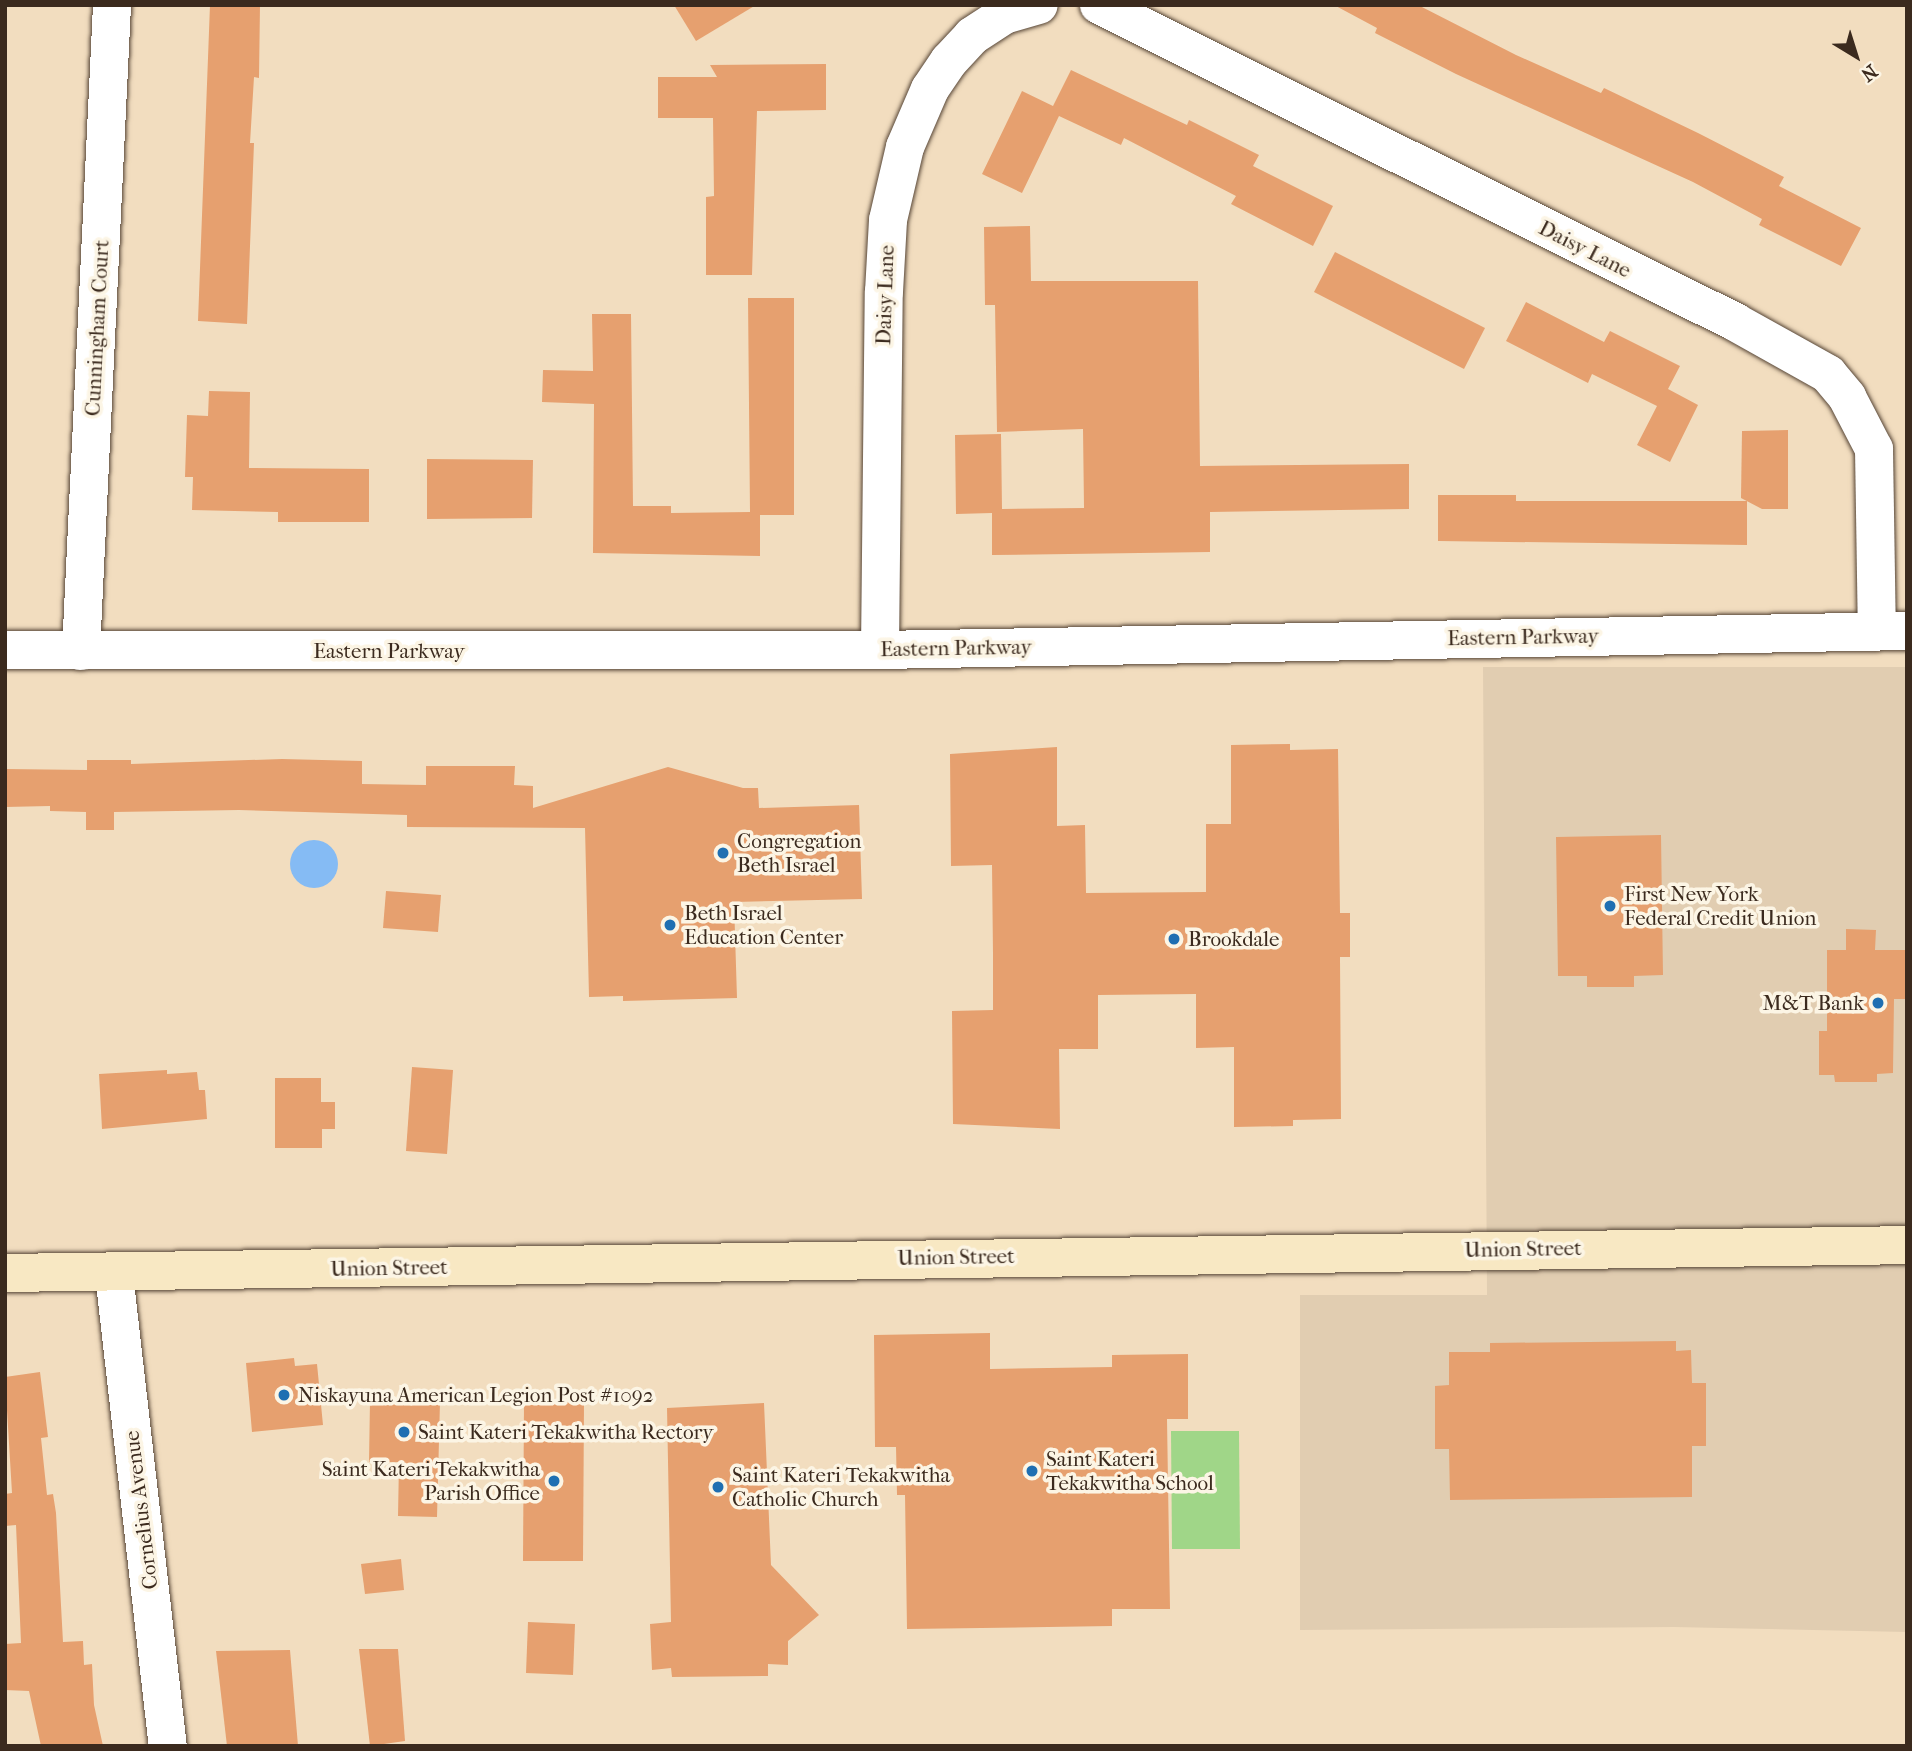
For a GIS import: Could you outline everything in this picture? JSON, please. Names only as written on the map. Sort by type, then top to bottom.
[{"type":"main road","name":"Union Street","points":[[5,1273],[114,1274],[812,1259],[1907,1245]]},
{"type":"street","name":"Cunningham Court","points":[[82,651],[112,5]]},
{"type":"street","name":"Daisy Lane","points":[[880,650],[885,269],[888,220],[905,147],[930,89],[972,36],[1004,15],[1039,5]]},
{"type":"street","name":"Daisy Lane","points":[[1099,5],[1735,321],[1828,374],[1847,397],[1874,449],[1892,631]]},
{"type":"street","name":"Eastern Parkway","points":[[5,650],[880,650],[1892,631]]},
{"type":"street","name":"Cornelius Avenue","points":[[114,1274],[168,1746]]},
{"type":"shaded area","points":[[1483,667],[1907,667],[1907,1632],[1674,1627],[1300,1630],[1300,1295],[1487,1295]]},
{"type":"green space","points":[[1171,1431],[1239,1431],[1240,1549],[1172,1549]]},
{"type":"water","points":[[314,840],[331,847],[338,864],[331,881],[314,888],[297,881],[290,864],[297,847]]},
{"type":"building","points":[[210,5],[260,5],[259,78],[254,77],[250,143],[254,143],[247,324],[198,321]]},
{"type":"building","points":[[674,5],[756,5],[696,41]]},
{"type":"building","points":[[1334,5],[1418,5],[1516,55],[1601,93],[1604,88],[1698,133],[1784,177],[1779,186],[1861,228],[1841,266],[1759,225],[1762,219],[1693,182],[1456,74],[1375,33],[1377,28]]},
{"type":"building","points":[[826,64],[826,110],[757,111],[752,275],[706,275],[706,197],[714,196],[713,118],[658,118],[658,77],[717,77],[710,65]]},
{"type":"building","points":[[1071,70],[1187,125],[1189,120],[1259,155],[1253,166],[1333,206],[1313,246],[1231,204],[1236,196],[1124,138],[1121,145],[1059,116],[1022,193],[982,174],[1022,91],[1053,106]]},
{"type":"building","points":[[1030,226],[1031,281],[1198,281],[1200,466],[1409,464],[1409,509],[1210,512],[1210,552],[992,555],[992,513],[956,514],[955,435],[1001,434],[1002,509],[1084,508],[1083,429],[997,432],[995,305],[985,305],[984,227]]},
{"type":"building","points":[[1335,252],[1485,328],[1464,369],[1314,292]]},
{"type":"building","points":[[748,298],[794,298],[794,515],[760,515],[760,556],[593,553],[594,404],[542,402],[543,370],[593,371],[592,314],[631,314],[633,506],[671,506],[671,513],[750,512]]},
{"type":"building","points":[[1526,302],[1604,342],[1610,331],[1680,366],[1668,389],[1698,405],[1670,462],[1637,445],[1657,406],[1592,374],[1588,383],[1506,341]]},
{"type":"building","points":[[209,391],[250,392],[249,468],[369,469],[369,522],[278,522],[278,512],[192,510],[193,477],[185,477],[187,415],[208,416]]},
{"type":"building","points":[[1788,430],[1788,509],[1762,509],[1741,498],[1742,431]]},
{"type":"building","points":[[427,459],[533,460],[532,518],[427,519]]},
{"type":"building","points":[[1438,495],[1516,495],[1516,501],[1747,501],[1747,545],[1438,541]]},
{"type":"building","name":"Brookdale","points":[[1290,744],[1290,750],[1338,749],[1340,913],[1350,913],[1350,957],[1340,957],[1341,1119],[1293,1120],[1293,1126],[1234,1127],[1234,1047],[1196,1048],[1196,994],[1098,995],[1098,1049],[1059,1049],[1060,1129],[953,1124],[952,1011],[993,1010],[993,955],[992,865],[951,866],[950,754],[1057,747],[1057,826],[1085,825],[1086,893],[1206,892],[1206,824],[1231,824],[1231,745]]},
{"type":"building","name":"Congregation Beth Israel","points":[[282,759],[362,761],[362,784],[426,785],[426,766],[515,766],[514,785],[533,786],[533,808],[668,767],[743,788],[758,788],[759,808],[859,805],[862,899],[734,902],[737,998],[623,1001],[623,996],[589,997],[585,828],[407,827],[407,815],[239,810],[114,812],[114,830],[86,830],[86,812],[50,811],[50,806],[5,807],[5,769],[87,770],[87,760],[131,760],[131,764]]},
{"type":"building","name":"First New York Federal Credit Union","points":[[1661,835],[1663,975],[1634,976],[1634,987],[1587,987],[1587,976],[1558,976],[1556,837]]},
{"type":"building","points":[[386,891],[441,895],[438,932],[383,928]]},
{"type":"building","name":"M&T Bank","points":[[1846,929],[1876,930],[1875,950],[1907,950],[1907,999],[1894,999],[1893,1073],[1877,1074],[1877,1082],[1835,1082],[1834,1075],[1819,1075],[1819,1031],[1827,1031],[1827,950],[1846,950]]},
{"type":"building","points":[[412,1067],[453,1070],[447,1154],[406,1151]]},
{"type":"building","points":[[167,1070],[167,1074],[197,1072],[199,1090],[205,1090],[207,1119],[102,1129],[99,1074]]},
{"type":"building","points":[[275,1078],[321,1078],[321,1102],[335,1102],[335,1129],[322,1129],[322,1148],[275,1148]]},
{"type":"building","name":"Saint Kateri Tekakwitha School","points":[[990,1333],[990,1369],[1112,1367],[1112,1355],[1188,1354],[1188,1419],[1167,1419],[1170,1609],[1112,1609],[1112,1626],[907,1629],[905,1495],[897,1495],[896,1447],[875,1447],[874,1335]]},
{"type":"building","points":[[1676,1341],[1676,1351],[1691,1350],[1692,1383],[1706,1383],[1706,1446],[1692,1446],[1692,1497],[1450,1500],[1449,1449],[1435,1449],[1435,1386],[1449,1385],[1449,1352],[1490,1352],[1490,1343]]},
{"type":"building","name":"Niskayuna American Legion Post #1092","points":[[294,1358],[295,1366],[317,1364],[323,1425],[252,1432],[246,1363]]},
{"type":"building","points":[[40,1372],[48,1437],[41,1438],[47,1495],[53,1494],[56,1513],[63,1642],[83,1641],[84,1665],[92,1664],[94,1705],[103,1746],[41,1746],[29,1691],[5,1690],[5,1644],[21,1643],[16,1525],[5,1526],[5,1494],[12,1493],[5,1377]]},
{"type":"building","name":"Saint Kateri Tekakwitha Rectory","points":[[370,1401],[440,1402],[437,1517],[398,1516],[399,1462],[369,1462]]},
{"type":"building","name":"Saint Kateri Tekakwitha Parish Office","points":[[524,1402],[584,1402],[583,1561],[523,1561]]},
{"type":"building","name":"Saint Kateri Tekakwitha Catholic Church","points":[[764,1403],[771,1565],[819,1615],[788,1641],[788,1665],[768,1664],[768,1676],[672,1677],[671,1668],[652,1670],[650,1624],[671,1622],[667,1408]]},
{"type":"building","points":[[401,1559],[404,1590],[365,1594],[361,1564]]},
{"type":"building","points":[[528,1622],[575,1624],[573,1675],[526,1673]]},
{"type":"building","points":[[359,1649],[398,1649],[405,1741],[370,1746]]},
{"type":"building","points":[[290,1650],[298,1746],[227,1746],[216,1651]]},
{"type":"place","name":"Congregation Beth Israel","points":[[723,853]]},
{"type":"place","name":"First New York Federal Credit Union","points":[[1610,906]]},
{"type":"place","name":"Beth Israel Education Center","points":[[670,925]]},
{"type":"place","name":"Brookdale","points":[[1174,939]]},
{"type":"place","name":"M&T Bank","points":[[1878,1003]]},
{"type":"place","name":"Niskayuna American Legion Post #1092","points":[[284,1395]]},
{"type":"place","name":"Saint Kateri Tekakwitha Rectory","points":[[404,1432]]},
{"type":"place","name":"Saint Kateri Tekakwitha School","points":[[1032,1471]]},
{"type":"place","name":"Saint Kateri Tekakwitha Parish Office","points":[[554,1481]]},
{"type":"place","name":"Saint Kateri Tekakwitha Catholic Church","points":[[718,1487]]}]
